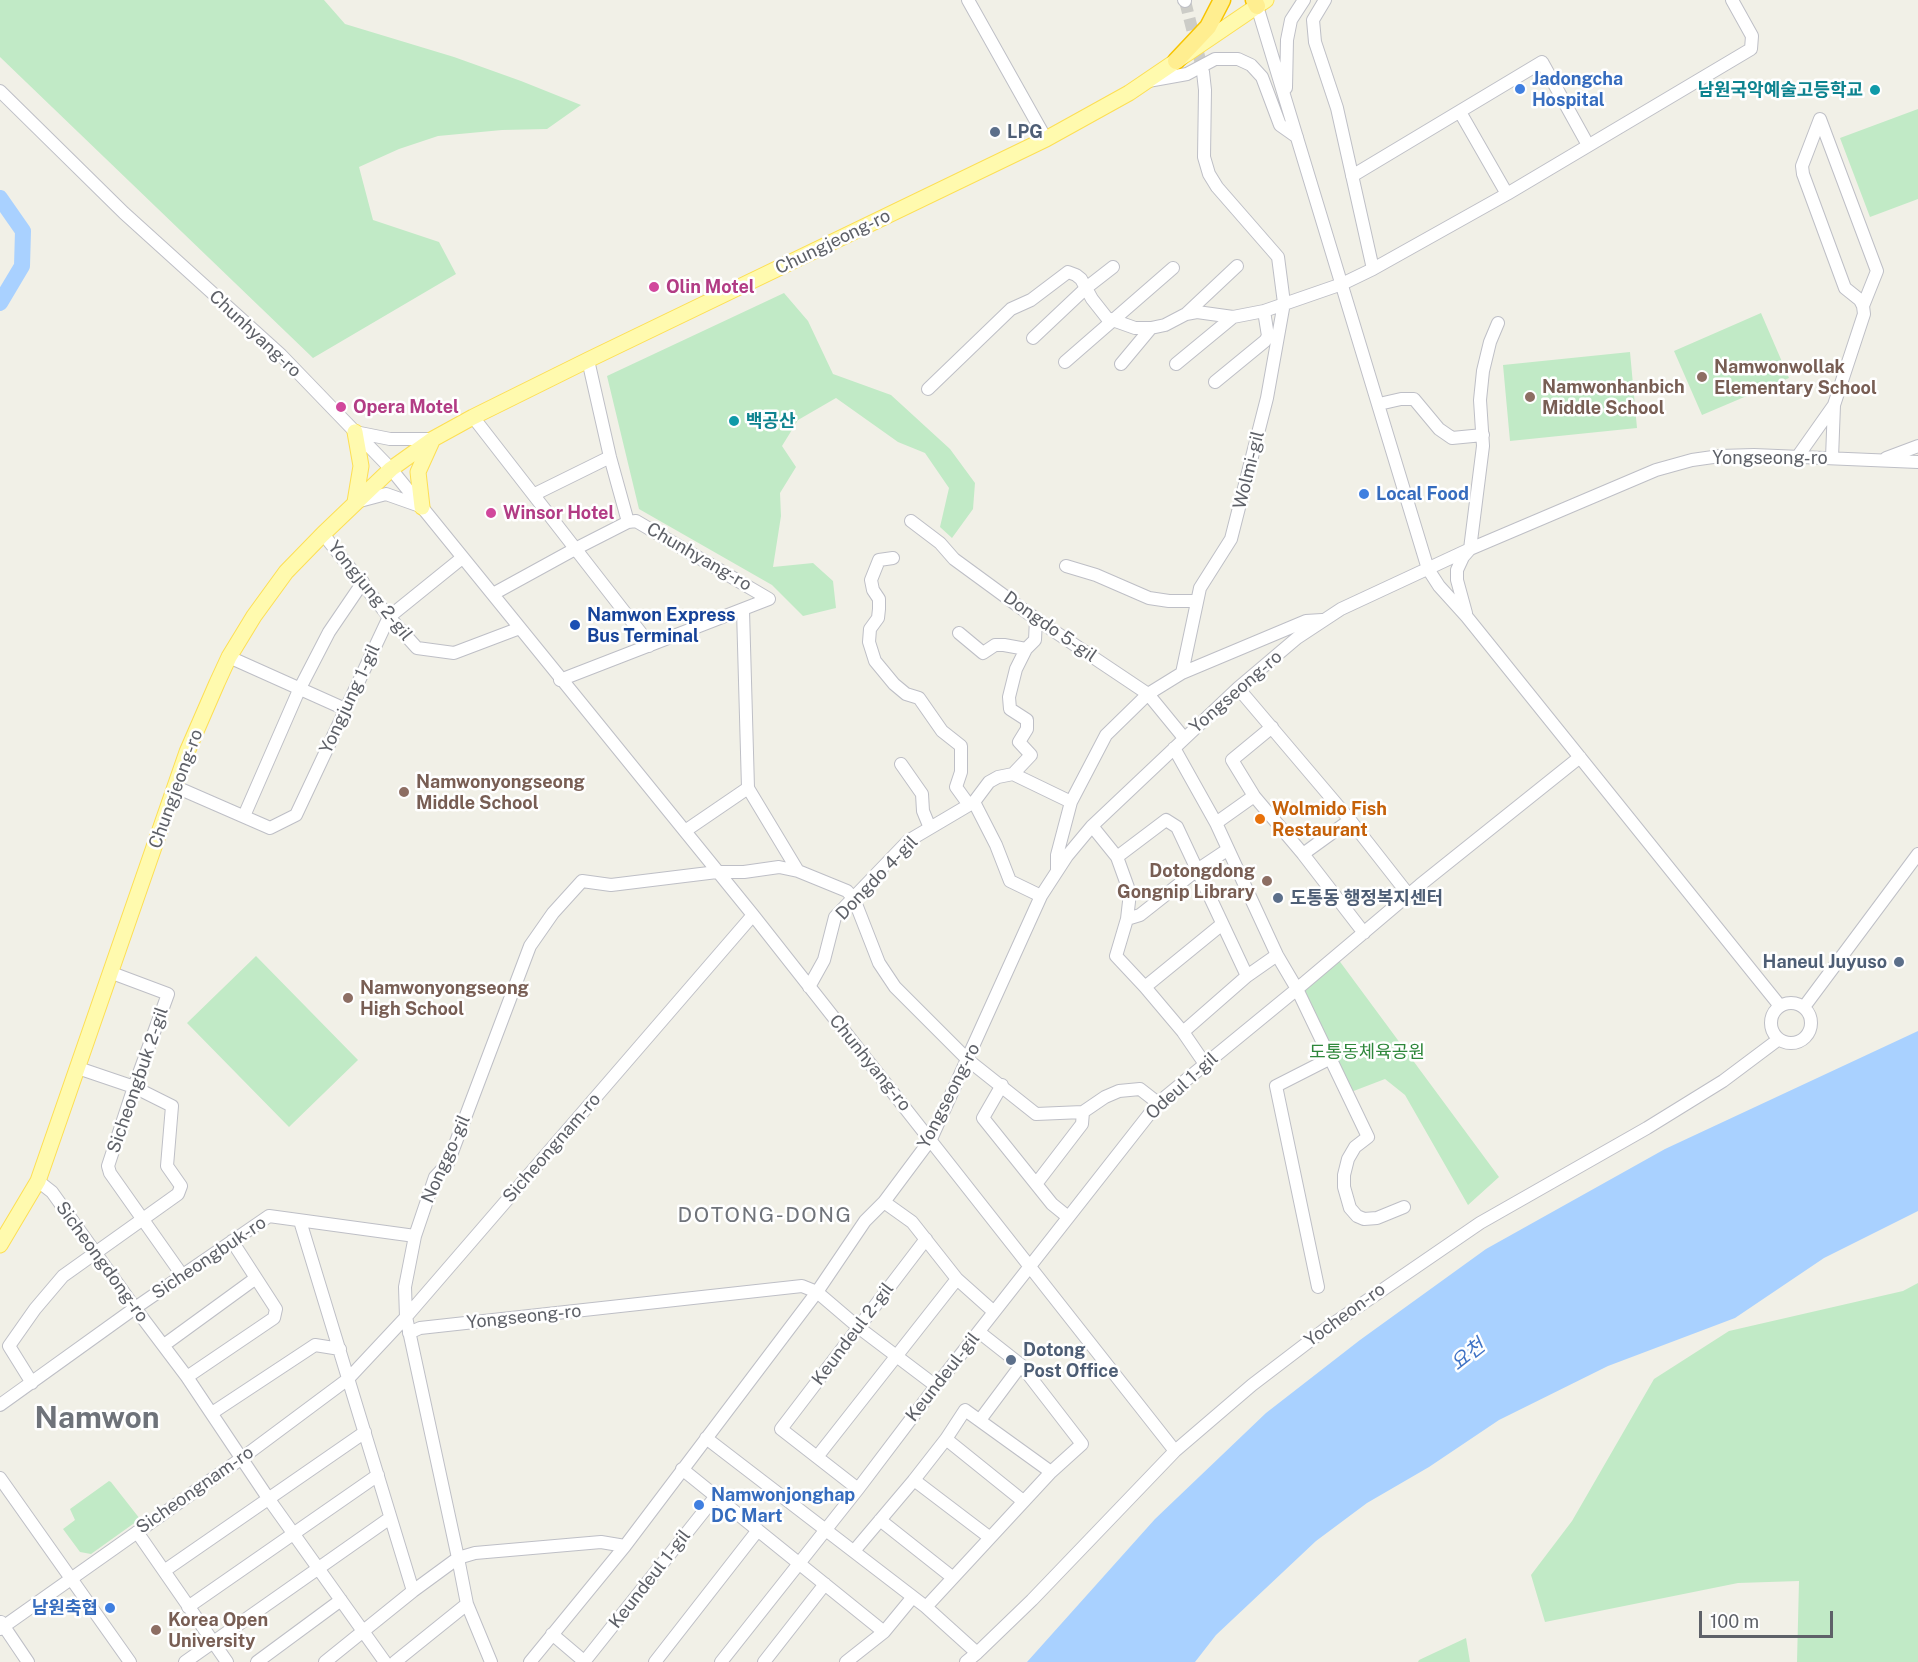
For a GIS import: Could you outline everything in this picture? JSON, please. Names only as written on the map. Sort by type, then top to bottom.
[{"type":"highway","points":[[1176,61],[1208,27],[1222,0]]},
{"type":"main road","name":"Chungjeong-ro","points":[[0,1245],[38,1181],[199,723],[229,657],[254,616],[286,572],[355,502],[391,469],[433,439],[588,360],[1046,139],[1129,93],[1258,2]]},
{"type":"main road","points":[[355,432],[361,466],[355,502]]},
{"type":"main road","points":[[422,507],[418,472],[433,439]]},
{"type":"street","points":[[968,0],[1046,139]]},
{"type":"street","points":[[1286,101],[1289,31],[1291,20],[1304,0]]},
{"type":"street","points":[[1325,0],[1313,20],[1315,42],[1337,108],[1373,269]]},
{"type":"street","points":[[1186,314],[1209,313],[1233,317],[1264,311],[1342,284],[1507,194],[1750,49],[1752,36],[1732,0]]},
{"type":"street","points":[[1258,2],[1428,569],[1439,586],[1467,617],[1780,1006]]},
{"type":"street","points":[[1145,82],[1187,74],[1215,59],[1238,59],[1251,65],[1262,77],[1280,125],[1297,137]]},
{"type":"street","points":[[1352,176],[1542,62],[1588,145]]},
{"type":"street","name":"Wolmi-gil","points":[[1182,673],[1200,588],[1231,539],[1267,398],[1284,303],[1278,257],[1217,187],[1209,174],[1204,157],[1203,72]]},
{"type":"street","name":"Chunhyang-ro","points":[[0,91],[124,213],[281,355],[391,469],[753,915],[1175,1451]]},
{"type":"street","points":[[1460,112],[1507,194]]},
{"type":"street","points":[[1832,458],[1834,405],[1864,314],[1860,300],[1845,288],[1803,174],[1802,166],[1820,119],[1877,271],[1863,306]]},
{"type":"street","points":[[928,389],[1011,309],[1031,300],[1068,272],[1081,279],[1107,318],[1135,328],[1151,328],[1165,325],[1186,314],[1237,266]]},
{"type":"street","points":[[1033,338],[1086,288],[1113,267]]},
{"type":"street","points":[[1065,362],[1173,268]]},
{"type":"street","points":[[1215,382],[1265,341],[1268,336],[1264,311]]},
{"type":"street","points":[[1176,364],[1233,317]]},
{"type":"street","points":[[1467,617],[1457,580],[1457,570],[1462,557],[1470,549],[1483,435],[1480,400],[1483,370],[1490,342],[1498,323]]},
{"type":"street","points":[[1121,364],[1151,328]]},
{"type":"street","points":[[588,360],[610,457],[628,522]]},
{"type":"street","points":[[1378,404],[1414,399],[1439,429],[1452,438],[1483,435]]},
{"type":"street","points":[[1798,456],[1834,405]]},
{"type":"street","points":[[473,417],[535,494],[649,646]]},
{"type":"street","points":[[355,432],[390,439],[433,439]]},
{"type":"street","points":[[1882,460],[1918,446]]},
{"type":"street","name":"Yongseong-ro","points":[[530,1662],[625,1546],[817,1292],[865,1221],[884,1202],[931,1139],[1041,896],[1057,870],[1092,826],[1238,688],[1297,638],[1341,609],[1470,549],[1656,470],[1692,460],[1720,456],[1798,456],[1918,462]]},
{"type":"street","points":[[535,494],[610,457]]},
{"type":"street","points":[[355,502],[386,494],[422,507]]},
{"type":"street","name":"Chunhyang-ro","points":[[493,594],[575,549],[628,522],[636,521],[769,599],[560,680]]},
{"type":"street","name":"Dongdo 5-gil","points":[[911,521],[940,543],[954,559],[1036,620],[1148,694],[1184,738]]},
{"type":"street","name":"Yongjung 2-gil","points":[[323,534],[389,617],[417,648],[454,653],[520,628]]},
{"type":"street","name":"Yongjung 1-gil","points":[[176,787],[270,828],[296,815],[389,617],[462,558]]},
{"type":"street","points":[[893,558],[879,560],[871,580],[873,590],[879,599],[878,618],[870,628],[869,642],[875,661],[894,684],[906,694],[920,698],[942,731],[961,746],[961,772],[956,787],[972,803],[996,845],[1010,881],[1041,896]]},
{"type":"street","points":[[1066,566],[1096,575],[1149,598],[1168,602],[1197,601]]},
{"type":"street","points":[[244,816],[299,690],[329,632],[363,582]]},
{"type":"street","points":[[743,610],[748,788],[798,871]]},
{"type":"street","points":[[1036,620],[1035,640],[1026,650],[1016,669],[1009,697],[1010,709],[1027,720],[1027,729],[1019,742],[1031,755],[1013,774],[1071,802]]},
{"type":"street","points":[[1057,870],[1057,855],[1071,802],[1106,735],[1148,694],[1182,673],[1306,621],[1322,621]]},
{"type":"street","points":[[959,633],[983,653],[995,645],[1026,650]]},
{"type":"street","points":[[229,657],[345,709]]},
{"type":"street","points":[[1238,688],[1350,820],[1408,894]]},
{"type":"street","points":[[1272,727],[1232,760],[1254,796],[1303,854],[1364,933]]},
{"type":"street","points":[[1174,748],[1216,823],[1277,954],[1297,989],[1368,1137],[1355,1147],[1344,1175],[1344,1187],[1350,1208],[1357,1216],[1364,1219],[1377,1218],[1404,1207]]},
{"type":"street","name":"Odeul 1-gil","points":[[1030,1267],[1158,1103],[1408,894],[1580,757]]},
{"type":"street","points":[[901,764],[922,794],[923,812],[930,828]]},
{"type":"street","name":"Dongdo 4-gil","points":[[809,987],[824,960],[835,917],[908,841],[972,803],[989,782],[998,777],[1013,774]]},
{"type":"street","points":[[685,831],[748,788]]},
{"type":"street","points":[[1216,823],[1254,796]]},
{"type":"street","points":[[1117,857],[1166,820],[1177,827],[1221,925],[1247,976]]},
{"type":"street","points":[[1303,854],[1350,820]]},
{"type":"street","points":[[1092,826],[1117,857],[1130,893],[1127,920],[1116,956],[1183,1032],[1205,1064]]},
{"type":"street","points":[[1127,920],[1140,915],[1197,870],[1227,850]]},
{"type":"street","points":[[1804,1007],[1918,854]]},
{"type":"street","points":[[717,872],[744,872],[779,867],[798,871],[847,891],[854,898],[879,963],[895,987],[968,1060],[1036,1114],[1083,1112],[1105,1097],[1119,1091],[1140,1089],[1158,1103]]},
{"type":"street","name":"Nonggo-gil","points":[[491,1662],[467,1604],[406,1317],[405,1287],[415,1236],[435,1177],[448,1163],[530,946],[553,913],[582,881],[611,885],[717,872]]},
{"type":"street","name":"Sicheongnam-ro","points":[[1,1626],[71,1581],[136,1532],[242,1458],[348,1378],[406,1317],[753,915]]},
{"type":"street","points":[[1145,987],[1221,925]]},
{"type":"street","points":[[1183,1032],[1247,976],[1277,954]]},
{"type":"street","name":"Sicheongbuk 2-gil","points":[[112,973],[168,994],[108,1166],[110,1173],[182,1275]]},
{"type":"street","points":[[1792,1002],[1804,1007],[1812,1018],[1810,1032],[1799,1042],[1785,1042],[1779,1039],[1774,1034],[1771,1022],[1775,1010],[1792,1002]]},
{"type":"street","name":"Yocheon-ro","points":[[966,1662],[1032,1600],[1175,1451],[1252,1385],[1315,1337],[1480,1223],[1723,1082],[1779,1039]]},
{"type":"street","points":[[1318,1287],[1276,1086],[1331,1058]]},
{"type":"street","points":[[32,1383],[9,1346],[35,1310],[63,1276],[178,1194],[181,1186],[167,1166],[172,1106],[134,1088],[78,1068]]},
{"type":"street","points":[[1002,1085],[982,1118],[1052,1204],[1068,1217]]},
{"type":"street","points":[[1036,1184],[1083,1124],[1083,1112]]},
{"type":"street","name":"Sicheongdong-ro","points":[[38,1181],[52,1192],[135,1308],[188,1377],[268,1498],[385,1662]]},
{"type":"street","points":[[884,1202],[912,1222],[957,1279],[994,1312]]},
{"type":"street","name":"Sicheongbuk-ro","points":[[0,1405],[269,1216],[415,1236]]},
{"type":"street","points":[[300,1221],[412,1591]]},
{"type":"street","name":"Keundeul 2-gil","points":[[817,1457],[781,1429],[926,1239]]},
{"type":"street","points":[[188,1377],[274,1318],[276,1309],[232,1241]]},
{"type":"street","name":"Keundeul-gil","points":[[721,1662],[1030,1267]]},
{"type":"street","points":[[164,1345],[256,1278]]},
{"type":"street","points":[[858,1489],[817,1457],[957,1279]]},
{"type":"street","name":"Yongseong-ro","points":[[409,1333],[420,1328],[802,1286],[817,1292]]},
{"type":"street","points":[[817,1292],[858,1327],[936,1386]]},
{"type":"street","points":[[926,1607],[1051,1472],[1082,1444],[1021,1365],[979,1332]]},
{"type":"street","points":[[212,1413],[315,1344],[340,1349]]},
{"type":"street","points":[[980,1419],[1021,1365]]},
{"type":"street","points":[[854,1551],[914,1480],[965,1410],[1051,1472]]},
{"type":"street","points":[[164,1571],[365,1432]]},
{"type":"street","points":[[706,1438],[926,1607],[977,1653]]},
{"type":"street","points":[[946,1439],[1023,1502]]},
{"type":"street","points":[[682,1469],[884,1632]]},
{"type":"street","points":[[188,1607],[378,1475]]},
{"type":"street","points":[[0,1478],[130,1662]]},
{"type":"street","points":[[914,1480],[989,1537]]},
{"type":"street","name":"Keundeul 1-gil","points":[[552,1634],[585,1662],[716,1496]]},
{"type":"street","points":[[185,1662],[390,1518]]},
{"type":"street","points":[[880,1520],[952,1577]]},
{"type":"street","points":[[655,1662],[758,1530]]},
{"type":"street","points":[[136,1532],[226,1662]]},
{"type":"street","points":[[326,1662],[412,1591],[458,1558],[475,1553],[601,1542],[625,1546]]},
{"type":"street","points":[[764,1662],[825,1584]]},
{"type":"street","points":[[846,1662],[884,1632],[912,1598]]},
{"type":"street","points":[[257,1662],[341,1599]]},
{"type":"street","points":[[395,1662],[467,1604]]},
{"type":"street","points":[[1,1626],[28,1662]]},
{"type":"green space","points":[[0,0],[324,0],[345,24],[454,57],[581,105],[547,129],[502,130],[438,136],[399,149],[359,167],[373,220],[439,242],[456,274],[313,358],[0,57]]},
{"type":"green space","points":[[1918,109],[1918,199],[1870,217],[1840,138]]},
{"type":"green space","points":[[784,293],[808,321],[833,374],[891,395],[950,449],[975,483],[973,509],[952,538],[940,527],[949,488],[925,453],[898,442],[836,398],[798,420],[782,446],[796,467],[780,493],[781,516],[773,567],[813,563],[833,581],[836,608],[803,616],[772,585],[639,509],[607,376]]},
{"type":"green space","points":[[1761,313],[1789,378],[1702,415],[1674,351]]},
{"type":"green space","points":[[1630,352],[1637,428],[1510,441],[1503,365]]},
{"type":"green space","points":[[256,956],[358,1060],[289,1127],[187,1023]]},
{"type":"green space","name":"도통동체육공원","points":[[1338,959],[1499,1177],[1468,1205],[1405,1095],[1385,1079],[1351,1092],[1302,991]]},
{"type":"green space","points":[[1918,1283],[1918,1662],[1797,1662],[1799,1581],[1738,1583],[1545,1622],[1531,1575],[1572,1521],[1654,1379],[1729,1331],[1903,1291]]},
{"type":"green space","points":[[109,1481],[140,1519],[91,1554],[80,1552],[63,1529],[75,1520],[70,1509]]},
{"type":"green space","points":[[1466,1638],[1470,1662],[1418,1662],[1419,1660]]},
{"type":"water","name":"요천","points":[[1918,1031],[1918,1211],[1824,1258],[1735,1318],[1608,1366],[1499,1420],[1429,1467],[1367,1503],[1316,1541],[1216,1635],[1195,1662],[1027,1662],[1155,1519],[1266,1413],[1360,1340],[1486,1249],[1665,1149]]},
{"type":"waterway","points":[[0,198],[23,231],[22,266],[0,303]]},
{"type":"tunnel","points":[[1185,1],[1203,72]]},
{"type":"place","name":"Jadongcha Hospital","points":[[1520,89]]},
{"type":"place","name":"남원국악예술고등학교","points":[[1875,90]]},
{"type":"place","name":"LPG","points":[[995,132]]},
{"type":"place","name":"Olin Motel","points":[[654,287]]},
{"type":"place","name":"Namwonwollak Elementary School","points":[[1702,377]]},
{"type":"place","name":"Namwonhanbich Middle School","points":[[1530,397]]},
{"type":"place","name":"Opera Motel","points":[[341,407]]},
{"type":"place","name":"백공산","points":[[734,421]]},
{"type":"place","name":"Local Food","points":[[1364,494]]},
{"type":"place","name":"Winsor Hotel","points":[[491,513]]},
{"type":"place","name":"Namwon Express Bus Terminal","points":[[575,625]]},
{"type":"place","name":"Namwonyongseong Middle School","points":[[404,792]]},
{"type":"place","name":"Wolmido Fish Restaurant","points":[[1260,819]]},
{"type":"place","name":"Dotongdong Gongnip Library","points":[[1267,881]]},
{"type":"place","name":"도통동 행정복지센터","points":[[1278,898]]},
{"type":"place","name":"Haneul Juyuso","points":[[1899,962]]},
{"type":"place","name":"Namwonyongseong High School","points":[[348,998]]},
{"type":"place","name":"Dotong Post Office","points":[[1011,1360]]},
{"type":"place","name":"Namwonjonghap DC Mart","points":[[699,1505]]},
{"type":"place","name":"남원축협","points":[[110,1608]]},
{"type":"place","name":"Korea Open University","points":[[156,1630]]},
{"type":"district","name":"DOTONG-DONG","points":[[765,1216]]},
{"type":"district","name":"Namwon","points":[[97,1419]]}]
